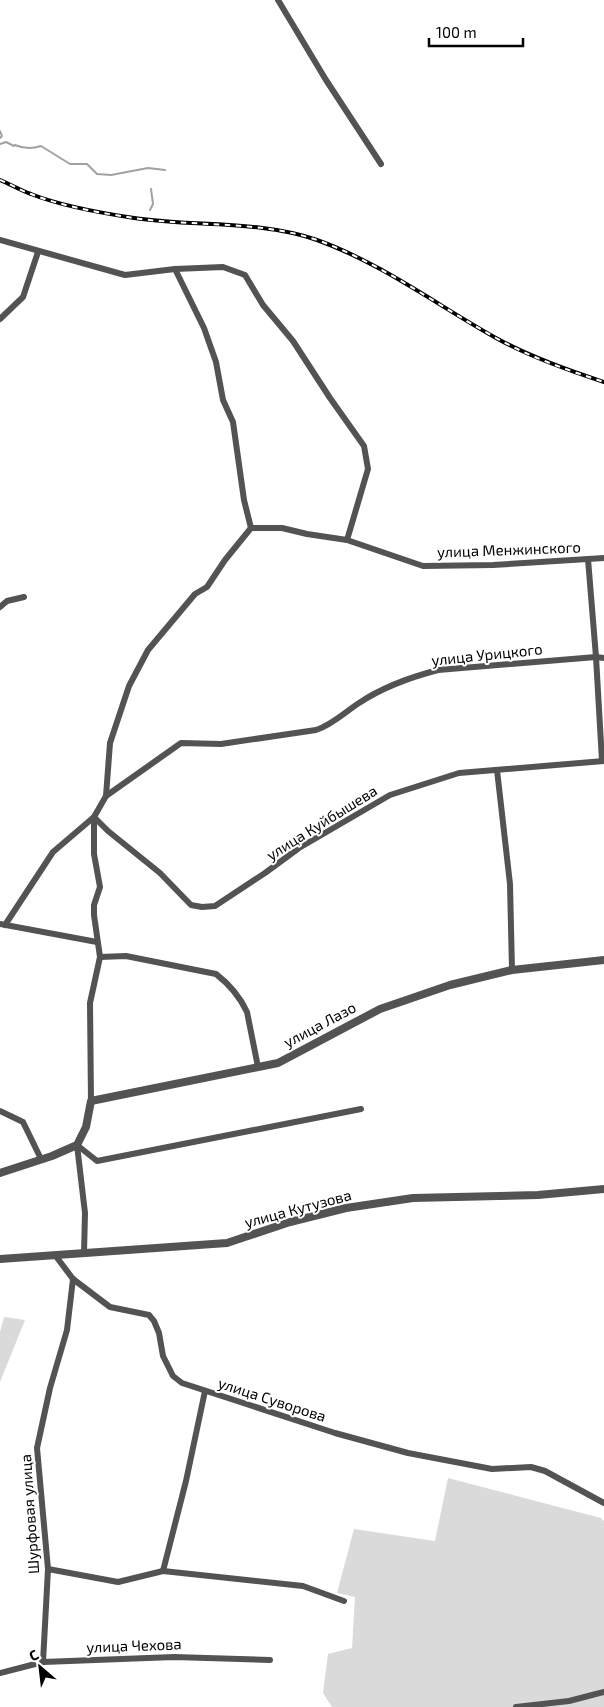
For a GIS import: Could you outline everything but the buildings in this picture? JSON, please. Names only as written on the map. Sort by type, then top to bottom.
[{"type":"street","points":[[278,0],[326,80],[381,164]]},
{"type":"street","points":[[0,240],[124,275],[175,269],[223,267],[245,275],[263,305],[293,341],[364,446],[368,469],[347,540]]},
{"type":"street","points":[[0,319],[23,297],[38,252]]},
{"type":"street","points":[[97,942],[3,925],[53,852],[94,818],[106,796],[110,743],[129,686],[148,650],[195,594],[207,588],[225,560],[251,528],[244,500],[235,431],[230,413],[223,400],[216,362],[204,328],[175,269]]},
{"type":"street","name":"улица Менжинского","points":[[251,528],[282,528],[347,540],[423,566],[493,565],[604,558]]},
{"type":"street","points":[[588,559],[603,761]]},
{"type":"street","points":[[0,607],[7,601],[24,597]]},
{"type":"street","name":"улица Урицкого","points":[[106,796],[181,743],[221,744],[316,730],[330,724],[377,692],[416,676],[438,670],[596,657],[604,658]]},
{"type":"street","name":"улица Куйбышева","points":[[94,818],[160,873],[191,905],[202,907],[214,906],[299,848],[390,795],[459,773],[603,761]]},
{"type":"street","points":[[497,770],[510,884],[512,970]]},
{"type":"street","points":[[84,1253],[85,1213],[77,1145],[86,1127],[91,1101],[90,1003],[100,957],[94,905],[100,887],[94,854],[94,818]]},
{"type":"street","points":[[100,957],[126,956],[216,974],[227,982],[244,1004],[258,1067]]},
{"type":"street","name":"улица Лазо","points":[[91,1101],[278,1063],[380,1009],[450,985],[512,970],[604,960]]},
{"type":"street","points":[[77,1145],[96,1161],[361,1110]]},
{"type":"street","points":[[0,1111],[23,1122],[41,1159]]},
{"type":"street","points":[[0,1173],[77,1145]]},
{"type":"street","name":"улица Кутузова","points":[[0,1259],[227,1243],[290,1222],[337,1211],[413,1198],[538,1195],[604,1189]]},
{"type":"street","name":"улица Суворова","points":[[55,1255],[73,1279],[110,1307],[149,1315],[159,1333],[163,1356],[173,1376],[182,1383],[335,1434],[408,1454],[492,1469],[531,1467],[545,1470],[604,1503]]},
{"type":"street","name":"Шурфовая улица","points":[[43,1662],[48,1569],[37,1448],[50,1388],[67,1330],[73,1279]]},
{"type":"street","points":[[162,1571],[186,1481],[205,1392]]},
{"type":"street","points":[[48,1569],[118,1582],[162,1571],[304,1586],[344,1601]]},
{"type":"street","name":"улица Чехова","points":[[0,1673],[43,1662],[174,1657],[270,1660]]},
{"type":"street","points":[[516,1707],[569,1702],[604,1692]]},
{"type":"shaded area","points":[[4,1317],[25,1320],[0,1382],[0,1332]]},
{"type":"shaded area","points":[[448,1478],[601,1518],[604,1521],[604,1707],[332,1707],[323,1693],[328,1654],[352,1648],[355,1597],[337,1593],[354,1529],[435,1541]]},
{"type":"waterway","points":[[0,131],[2,136],[0,138]]},
{"type":"waterway","points":[[0,144],[6,142],[14,146],[28,148],[41,146],[70,164],[87,164],[97,174],[111,175],[148,168],[165,170]]},
{"type":"waterway","points":[[150,210],[153,204],[151,189]]},
{"type":"railway","points":[[0,180],[27,192],[68,206],[157,221],[272,229],[317,240],[341,249],[386,272],[509,345],[549,363],[604,382]]}]
